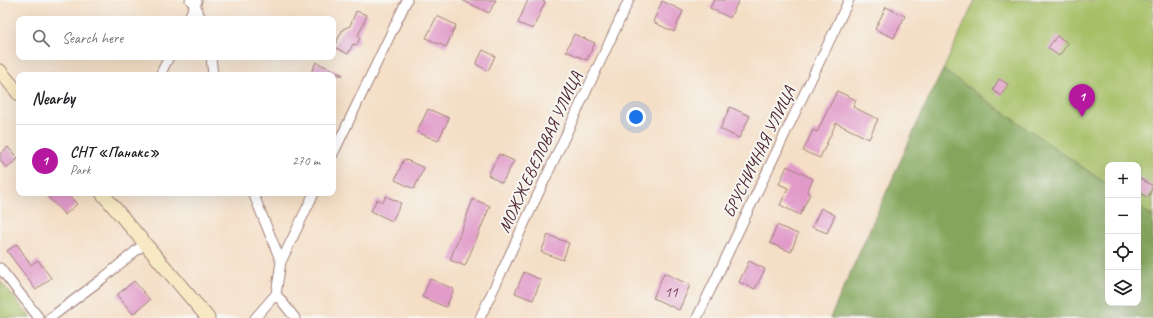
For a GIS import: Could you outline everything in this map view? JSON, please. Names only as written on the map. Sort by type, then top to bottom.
[{"type":"street","points":[[336,148],[407,0]]},
{"type":"street","name":"МОЖЖЕВЕЛОВАЯ УЛИЦА","points":[[480,318],[629,0]]},
{"type":"street","name":"БРУСНИЧНАЯ УЛИЦА","points":[[697,318],[849,0]]},
{"type":"street","points":[[189,16],[194,2]]},
{"type":"street","points":[[194,2],[201,16]]},
{"type":"street","points":[[162,72],[168,60]]},
{"type":"street","points":[[211,60],[213,72]]},
{"type":"street","points":[[0,71],[16,90]]},
{"type":"street","points":[[104,196],[208,318]]},
{"type":"street","points":[[254,196],[281,262]]},
{"type":"street","points":[[255,318],[276,294],[281,262],[313,196]]},
{"type":"street","points":[[50,318],[102,279],[144,244]]},
{"type":"street","points":[[0,268],[39,318]]},
{"type":"street","points":[[276,294],[295,318]]},
{"type":"green space","points":[[975,0],[1153,0],[1153,217],[1141,208],[1141,162],[1105,162],[1105,183],[943,70]]},
{"type":"green space","points":[[943,70],[1105,183],[1105,306],[1141,306],[1141,208],[1153,217],[1153,318],[830,318],[925,106]]},
{"type":"green space","points":[[0,281],[31,318],[0,318]]},
{"type":"building","points":[[462,0],[496,0],[489,13]]},
{"type":"building","points":[[528,0],[540,0],[545,2],[533,29],[518,23]]},
{"type":"building","points":[[714,0],[739,0],[730,18],[710,8]]},
{"type":"building","points":[[662,1],[683,11],[674,32],[653,22]]},
{"type":"building","points":[[886,7],[905,16],[894,38],[875,29]]},
{"type":"building","points":[[356,11],[367,15],[358,36],[360,37],[357,45],[353,44],[348,54],[336,48],[336,43],[343,29],[350,26]]},
{"type":"building","points":[[437,16],[456,25],[446,47],[426,38]]},
{"type":"building","points":[[574,34],[595,43],[587,60],[566,51]]},
{"type":"building","points":[[1057,36],[1068,43],[1059,56],[1048,48]]},
{"type":"building","points":[[483,50],[495,56],[488,71],[476,64]]},
{"type":"building","points":[[316,62],[343,75],[336,75],[336,72],[311,72]]},
{"type":"building","points":[[999,79],[1008,84],[1001,96],[993,90]]},
{"type":"building","points":[[837,91],[856,100],[853,107],[878,119],[869,139],[836,123],[820,158],[803,151],[813,130],[817,132]]},
{"type":"building","points":[[730,107],[750,116],[739,138],[720,129]]},
{"type":"building","points":[[428,109],[449,118],[438,141],[417,132]]},
{"type":"building","points":[[8,147],[16,157],[16,160],[6,168],[0,160],[0,154]]},
{"type":"building","points":[[499,154],[514,161],[502,183],[488,175]]},
{"type":"building","points":[[404,159],[424,168],[414,189],[395,180]]},
{"type":"building","points":[[787,166],[813,179],[807,192],[810,194],[800,215],[780,205],[788,188],[779,184]]},
{"type":"building","points":[[1141,179],[1153,186],[1148,198],[1141,194]]},
{"type":"building","points":[[69,196],[77,204],[65,215],[48,197]]},
{"type":"building","points":[[386,196],[401,203],[392,221],[371,211],[377,199],[383,202]]},
{"type":"building","points":[[473,199],[490,206],[465,266],[450,260]]},
{"type":"building","points":[[821,208],[835,215],[827,233],[812,227]]},
{"type":"building","points":[[777,225],[798,234],[791,252],[770,243]]},
{"type":"building","points":[[548,235],[569,243],[563,260],[541,252]]},
{"type":"building","points":[[17,244],[31,265],[38,260],[51,278],[36,290],[7,251]]},
{"type":"building","points":[[749,261],[765,269],[755,289],[739,282]]},
{"type":"building","points":[[524,272],[541,280],[533,300],[515,293]]},
{"type":"building","points":[[664,273],[690,285],[679,310],[653,298]]},
{"type":"building","points":[[430,279],[454,289],[446,307],[422,297]]},
{"type":"building","points":[[134,281],[150,300],[133,314],[117,295]]},
{"type":"place","name":"СНТ «Панакс»","points":[[1082,117]]}]
